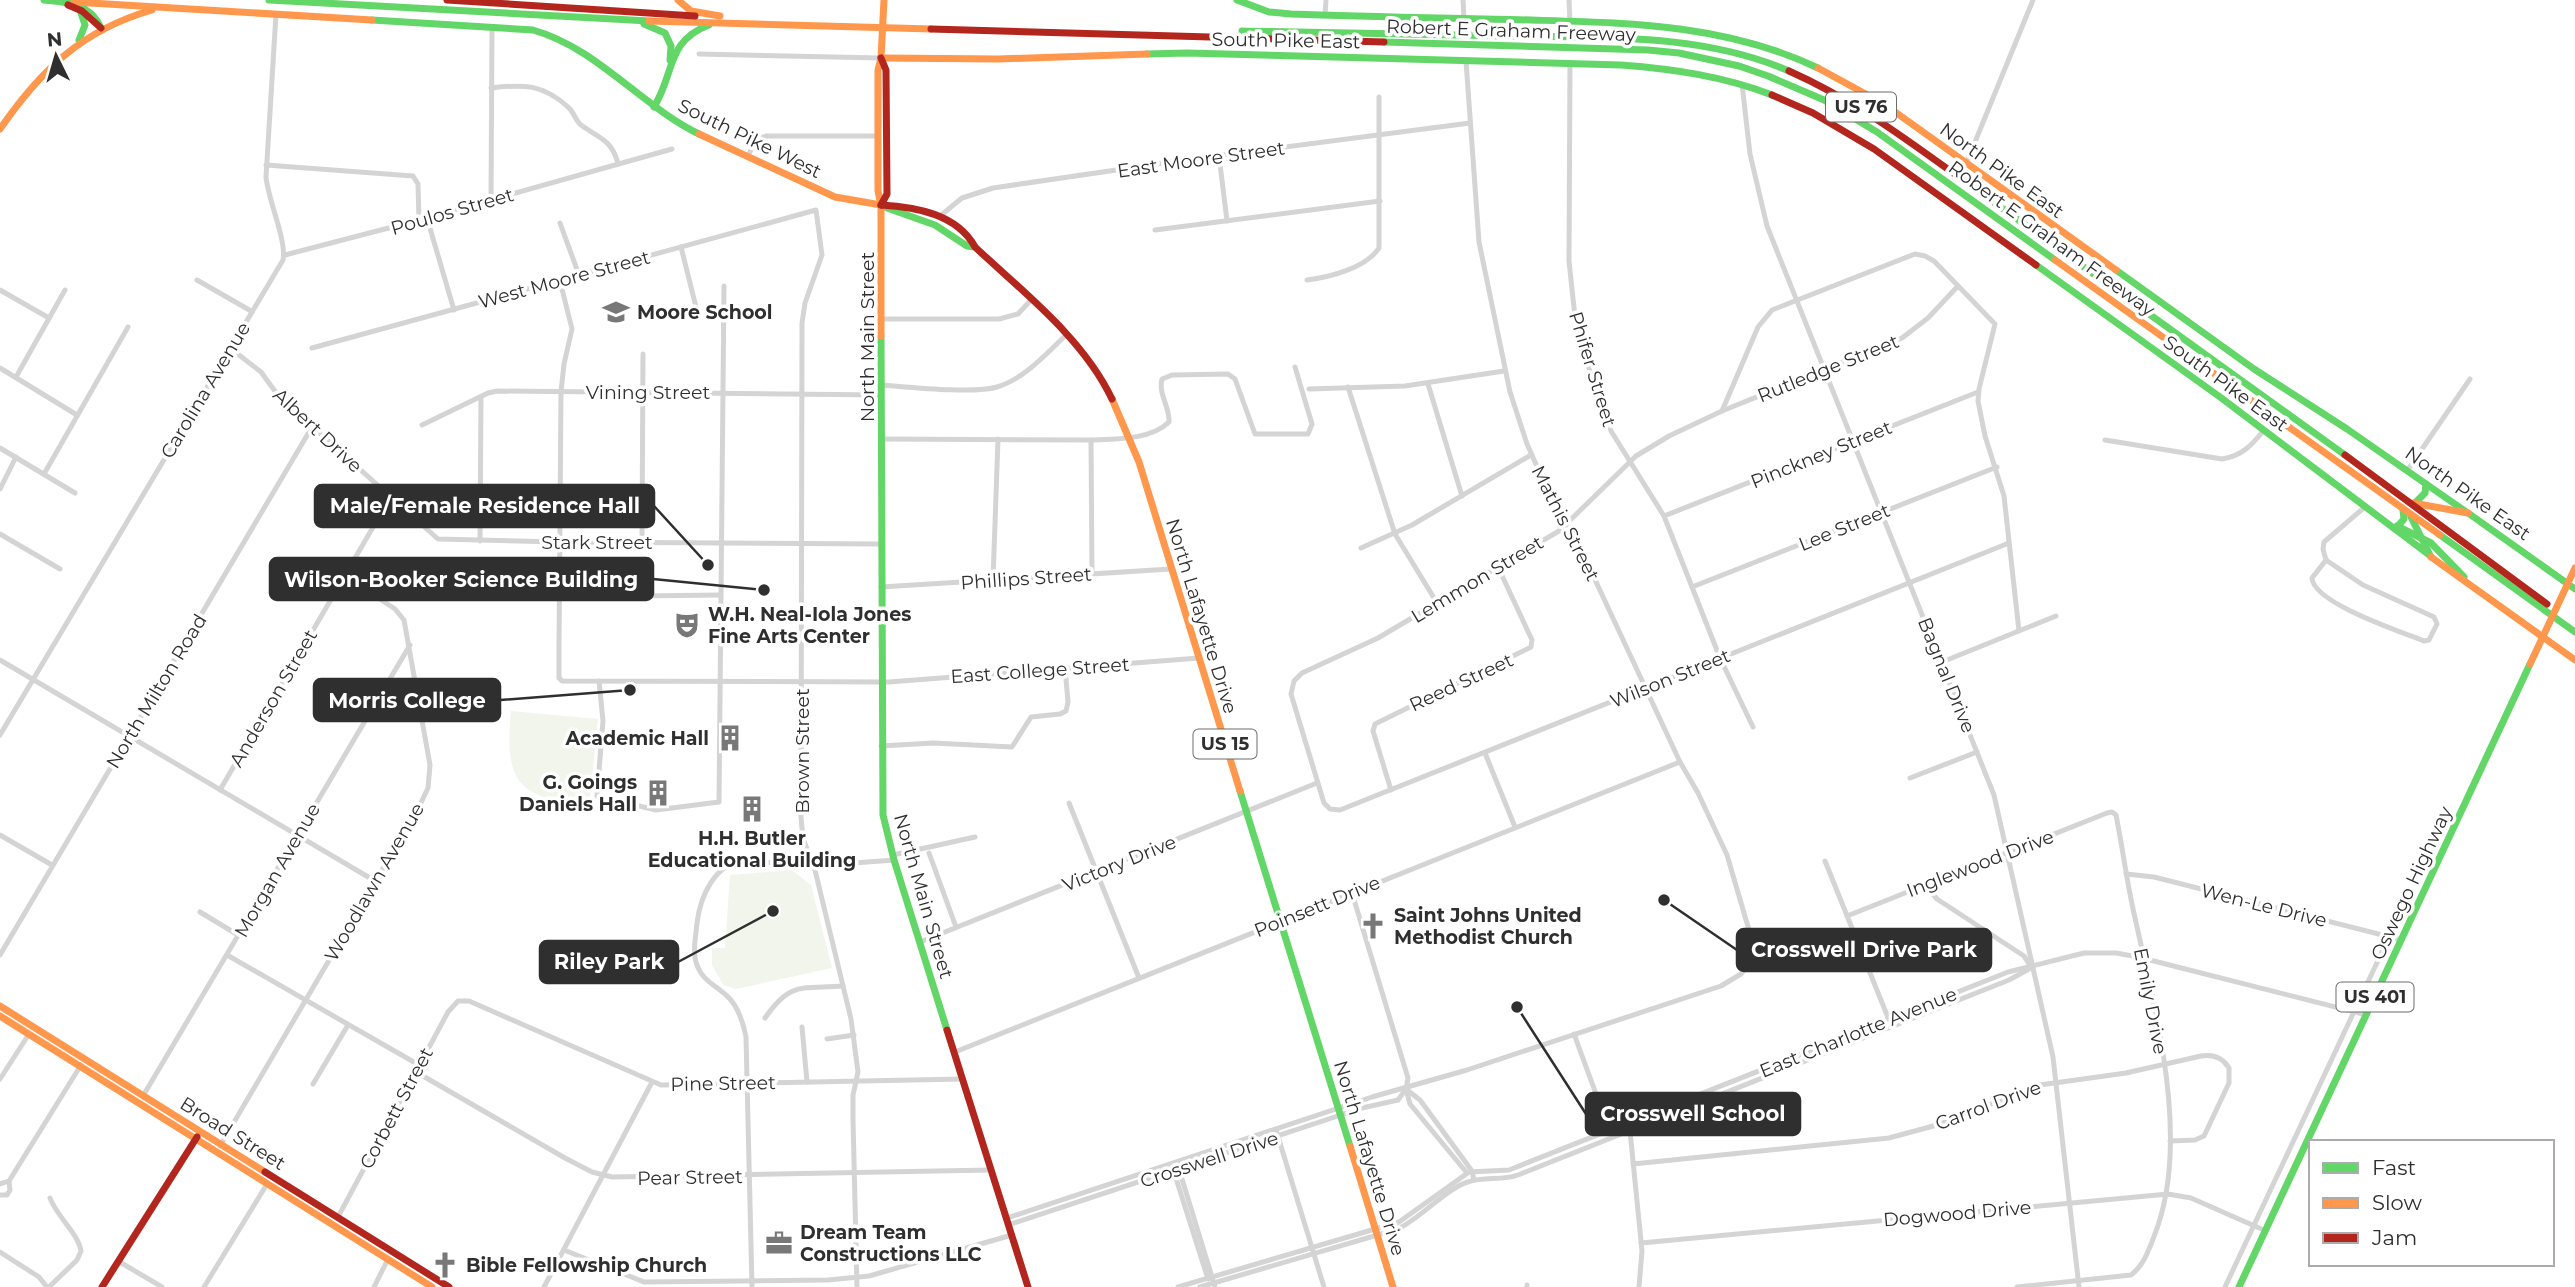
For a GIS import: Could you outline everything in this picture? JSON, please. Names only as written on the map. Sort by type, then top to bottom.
[{"type":"main road","points":[[44,0],[86,7],[94,13],[101,28]]},
{"type":"main road","name":"Robert E Graham Freeway","points":[[269,0],[636,17],[1648,50],[1704,57],[1754,70],[1814,94],[1877,132],[2403,510],[2571,624],[2575,632]]},
{"type":"main road","name":"Robert E Graham Freeway","points":[[447,0],[636,17]]},
{"type":"main road","points":[[636,17],[664,10],[676,0],[690,11],[721,20]]},
{"type":"main road","points":[[881,205],[877,191],[878,70],[884,0]]},
{"type":"main road","name":"North Pike East","points":[[1237,0],[1278,13],[1684,27],[1722,34],[1778,51],[1851,84],[1884,104],[2254,369],[2426,484],[2571,586]]},
{"type":"main road","points":[[75,45],[83,35],[86,25],[76,6]]},
{"type":"main road","name":"South Pike West","points":[[76,6],[167,7],[533,30],[572,45],[654,107],[695,132],[835,197],[881,205]]},
{"type":"main road","points":[[0,129],[40,76],[75,45],[101,28],[142,12],[167,7]]},
{"type":"main road","points":[[636,17],[665,33],[671,46],[667,82]]},
{"type":"main road","points":[[654,107],[661,97],[678,44],[683,37],[721,20]]},
{"type":"main road","name":"Robert E Graham Freeway","points":[[1037,29],[1643,39],[1699,45],[1766,62],[1821,85],[1871,114],[2412,502],[2536,601]]},
{"type":"main road","name":"South Pike East","points":[[881,58],[999,59],[1187,53],[1570,63],[1680,69],[1742,83],[1794,103],[1849,132],[2264,430],[2394,526],[2431,557],[2575,660]]},
{"type":"main road","points":[[881,58],[886,70],[887,194],[881,205]]},
{"type":"main road","points":[[881,205],[935,225],[967,246],[974,244]]},
{"type":"main road","name":"North Lafayette Drive","points":[[881,205],[904,206],[940,216],[974,244],[1066,335],[1101,380],[1129,437],[1393,1287]]},
{"type":"main road","name":"North Main Street","points":[[881,205],[883,815],[893,858],[1028,1287]]},
{"type":"main road","points":[[2412,502],[2425,493],[2426,484]]},
{"type":"main road","points":[[2412,502],[2468,513]]},
{"type":"main road","points":[[2394,526],[2404,519],[2403,510]]},
{"type":"main road","points":[[2403,510],[2412,518],[2431,557]]},
{"type":"main road","name":"South Pike East","points":[[2394,526],[2420,537],[2438,550],[2469,583]]},
{"type":"main road","name":"Oswego Highway","points":[[2239,1287],[2543,638],[2571,586],[2575,568]]},
{"type":"main road","name":"Broad Street","points":[[0,1006],[195,1139],[432,1287]]},
{"type":"main road","name":"Broad Street","points":[[0,1016],[143,1096],[449,1287]]},
{"type":"main road","points":[[102,1287],[200,1131]]},
{"type":"street","points":[[1325,0],[1325,15]]},
{"type":"street","points":[[1463,0],[1464,19]]},
{"type":"street","points":[[1569,0],[1570,22]]},
{"type":"street","points":[[1966,164],[2033,0]]},
{"type":"street","points":[[276,14],[266,165],[267,188],[285,255]]},
{"type":"street","points":[[491,200],[492,29]]},
{"type":"street","points":[[699,54],[881,58]]},
{"type":"street","name":"Mathis Street","points":[[1466,61],[1479,242],[1504,371],[1520,425],[1531,455],[1567,523],[1727,855],[1749,930],[1752,946],[1749,960]]},
{"type":"street","name":"Phifer Street","points":[[1570,63],[1568,235],[1573,308],[1584,354],[1603,412],[1615,438],[1664,516],[1720,658],[1753,727]]},
{"type":"street","name":"Bagnal Drive","points":[[1742,83],[1750,154],[1759,200],[1772,239],[1994,795],[2056,1082],[2079,1284]]},
{"type":"street","points":[[491,88],[525,85],[538,87],[568,106],[580,123],[607,142],[618,163]]},
{"type":"street","points":[[1307,280],[1338,273],[1373,256],[1380,245],[1379,97]]},
{"type":"street","name":"East Moore Street","points":[[940,216],[962,198],[993,188],[1470,123]]},
{"type":"street","points":[[747,156],[756,140],[766,135],[878,136]]},
{"type":"street","name":"Poulos Street","points":[[285,255],[672,149]]},
{"type":"street","points":[[1219,156],[1227,221]]},
{"type":"street","points":[[266,165],[411,175],[418,184],[419,220]]},
{"type":"street","points":[[1155,230],[1380,201]]},
{"type":"street","name":"West Moore Street","points":[[312,348],[816,210]]},
{"type":"street","name":"Brown Street","points":[[816,210],[822,249],[803,310],[802,828],[814,866],[854,1035],[858,1072],[853,1095],[857,1287]]},
{"type":"street","points":[[427,218],[454,310]]},
{"type":"street","points":[[560,223],[579,275]]},
{"type":"street","points":[[681,247],[697,312]]},
{"type":"street","points":[[1722,411],[1760,323],[1772,310],[1915,254],[1929,258],[1996,324],[1978,392],[1983,425],[2004,496],[2019,631]]},
{"type":"street","name":"Carolina Avenue","points":[[0,735],[285,255]]},
{"type":"street","points":[[197,280],[251,311]]},
{"type":"street","points":[[560,281],[572,330],[561,393],[559,597],[720,595]]},
{"type":"street","points":[[599,681],[603,721],[597,796],[656,810],[719,802],[724,286]]},
{"type":"street","name":"Rutledge Street","points":[[1722,411],[1910,334],[1948,299],[1958,286]]},
{"type":"street","points":[[0,290],[49,318]]},
{"type":"street","points":[[16,377],[65,290]]},
{"type":"street","points":[[883,319],[999,319],[1018,314],[1030,301]]},
{"type":"street","points":[[44,474],[128,327]]},
{"type":"street","points":[[882,386],[980,389],[999,387],[1033,366],[1066,335]]},
{"type":"street","name":"Albert Drive","points":[[230,348],[261,372],[275,393],[438,539],[480,541]]},
{"type":"street","points":[[642,542],[643,354]]},
{"type":"street","points":[[882,439],[1129,437],[1154,432],[1169,422],[1160,387],[1162,379],[1172,375],[1228,374],[1235,379],[1255,434],[1308,434],[1312,424],[1295,367]]},
{"type":"street","points":[[0,368],[77,415]]},
{"type":"street","points":[[1309,389],[1428,384],[1504,371]]},
{"type":"street","points":[[2407,471],[2470,379]]},
{"type":"street","points":[[1428,384],[1462,496]]},
{"type":"street","points":[[1348,387],[1395,534],[1437,603]]},
{"type":"street","name":"Vining Street","points":[[422,425],[497,391],[882,395]]},
{"type":"street","name":"Pinckney Street","points":[[1664,516],[1978,392]]},
{"type":"street","points":[[480,541],[481,397]]},
{"type":"street","name":"Lemmon Street","points":[[1317,783],[1292,701],[1292,685],[1302,673],[1371,642],[1559,531],[1630,461],[1655,444],[1722,411]]},
{"type":"street","name":"North Milton Road","points":[[0,955],[312,427]]},
{"type":"street","points":[[2105,440],[2222,459],[2236,457],[2245,451],[2264,430]]},
{"type":"street","points":[[993,580],[998,439]]},
{"type":"street","points":[[1091,439],[1092,574]]},
{"type":"street","points":[[0,448],[75,493]]},
{"type":"street","points":[[1360,548],[1395,534],[1531,455]]},
{"type":"street","points":[[0,489],[16,457]]},
{"type":"street","name":"Lee Street","points":[[1692,587],[1997,467]]},
{"type":"street","name":"Anderson Street","points":[[219,790],[390,498]]},
{"type":"street","points":[[2326,560],[2312,578],[2313,585],[2319,591],[2340,607],[2424,641],[2428,640],[2437,624],[2434,617],[2357,582],[2326,560],[2324,542],[2366,506]]},
{"type":"street","points":[[0,534],[60,569]]},
{"type":"street","name":"Stark Street","points":[[480,541],[881,544]]},
{"type":"street","name":"Wilson Street","points":[[1317,783],[1324,803],[1330,809],[1340,810],[2009,543]]},
{"type":"street","name":"Reed Street","points":[[1391,790],[1374,735],[1375,724],[1531,647],[1532,640],[1498,567]]},
{"type":"street","name":"Phillips Street","points":[[881,587],[1171,569]]},
{"type":"street","name":"Woodlawn Avenue","points":[[217,1152],[419,807],[430,779],[430,765],[406,624],[399,612],[345,576]]},
{"type":"street","name":"East College Street","points":[[559,597],[559,678],[562,681],[881,682],[1199,657]]},
{"type":"street","points":[[1942,662],[2056,616]]},
{"type":"street","name":"Morgan Avenue","points":[[143,1096],[410,645]]},
{"type":"street","points":[[0,660],[375,881]]},
{"type":"street","points":[[881,747],[933,743],[1013,747],[1031,717],[1066,711],[1068,702],[1065,668]]},
{"type":"street","points":[[1910,778],[1977,751]]},
{"type":"street","points":[[1485,753],[1515,827]]},
{"type":"street","name":"Poinsett Drive","points":[[955,1052],[1680,762]]},
{"type":"street","name":"Victory Drive","points":[[920,942],[1317,783]]},
{"type":"street","points":[[1069,803],[1139,978]]},
{"type":"street","name":"Inglewood Drive","points":[[1847,916],[2112,812]]},
{"type":"street","name":"Emily Drive","points":[[2079,1284],[2126,1276],[2138,1269],[2156,1234],[2168,1194],[2170,1141],[2158,1024],[2116,815],[2112,812]]},
{"type":"street","points":[[0,835],[52,865]]},
{"type":"street","points":[[752,1284],[746,1037],[741,1017],[728,996],[701,973],[695,958],[699,905],[714,879],[727,867],[746,861],[814,866],[893,858],[975,837]]},
{"type":"street","points":[[929,853],[956,928]]},
{"type":"street","points":[[1825,861],[1889,1020]]},
{"type":"street","name":"Wen-Le Drive","points":[[2126,874],[2154,877],[2402,940]]},
{"type":"street","points":[[1925,884],[1937,899],[2024,956],[2032,967]]},
{"type":"street","points":[[1352,892],[1408,1078],[1406,1089],[1410,1104],[1470,1172]]},
{"type":"street","name":"Oswego Highway","points":[[2225,1287],[2404,905]]},
{"type":"street","points":[[200,912],[238,935]]},
{"type":"street","name":"East Charlotte Avenue","points":[[1376,1233],[1407,1218],[1470,1172],[1509,1170],[2008,972],[2089,953],[2116,953],[2143,958],[2367,1015]]},
{"type":"street","points":[[227,955],[419,1065]]},
{"type":"street","name":"Crosswell Drive","points":[[1007,1221],[1178,1165],[1276,1129],[1398,1100],[1406,1089],[1731,982],[1741,974],[1749,960]]},
{"type":"street","name":"East Charlotte Avenue","points":[[1178,1287],[1198,1285],[1411,1223],[1456,1188],[1474,1180],[1511,1177],[2009,980],[2032,967]]},
{"type":"street","points":[[765,1018],[780,997],[790,991],[843,986]]},
{"type":"street","name":"Pine Street","points":[[458,1001],[469,1001],[652,1082],[668,1085],[963,1079]]},
{"type":"street","name":"Corbett Street","points":[[338,1217],[448,1012],[458,1001]]},
{"type":"street","points":[[313,1084],[348,1025]]},
{"type":"street","points":[[802,1027],[807,1082]]},
{"type":"street","points":[[0,1079],[29,1034]]},
{"type":"street","points":[[1574,1034],[1613,1138]]},
{"type":"street","points":[[827,1039],[854,1035]]},
{"type":"street","name":"Carrol Drive","points":[[1633,1164],[1881,1140],[1937,1125],[2040,1084],[2126,1073],[2210,1055],[2225,1062],[2230,1074],[2225,1094],[2204,1136],[2195,1140],[2170,1141]]},
{"type":"street","points":[[0,1195],[5,1196],[9,1192],[9,1181],[82,1063]]},
{"type":"street","name":"Pear Street","points":[[416,1072],[556,1153],[603,1175],[637,1178],[991,1170]]},
{"type":"street","points":[[544,1287],[652,1082]]},
{"type":"street","points":[[1406,1089],[1420,1100],[1474,1180]]},
{"type":"street","name":"Crosswell Drive","points":[[1178,1165],[1278,1137],[1339,1112]]},
{"type":"street","points":[[1276,1129],[1324,1287]]},
{"type":"street","points":[[1630,1131],[1641,1243],[1639,1287]]},
{"type":"street","points":[[1178,1165],[1173,1171],[1212,1281]]},
{"type":"street","points":[[1178,1165],[1212,1281]]},
{"type":"street","name":"Crosswell Drive","points":[[1007,1221],[1173,1171]]},
{"type":"street","points":[[0,1184],[9,1181]]},
{"type":"street","points":[[204,1287],[267,1184]]},
{"type":"street","name":"Dogwood Drive","points":[[1641,1243],[2168,1194],[2190,1198],[2266,1231]]},
{"type":"street","points":[[0,1252],[38,1277],[48,1287],[77,1260],[81,1251],[79,1242],[54,1210],[50,1198]]},
{"type":"street","points":[[564,1250],[632,1279],[656,1285],[752,1284],[857,1278],[1012,1235]]},
{"type":"street","points":[[374,1287],[388,1259]]},
{"type":"street","points":[[118,1261],[162,1287]]},
{"type":"street","points":[[2017,1287],[2079,1284]]},
{"type":"shaded area","points":[[511,711],[598,719],[589,806],[546,798],[531,791],[521,782],[514,771],[510,755]]},
{"type":"shaded area","points":[[792,870],[811,885],[832,968],[736,989],[723,985],[712,965],[712,948],[725,948],[730,875]]},
{"type":"traffic: fast","points":[[44,0],[78,5],[91,13],[101,28]]},
{"type":"traffic: fast","points":[[269,0],[649,21]]},
{"type":"traffic: fast","points":[[1237,0],[1269,12],[1291,14],[1568,21],[1677,29],[1748,42],[1818,68]]},
{"type":"traffic: fast","points":[[79,40],[85,25],[81,13]]},
{"type":"traffic: fast","points":[[372,20],[533,30],[556,38],[598,63],[657,108],[699,134]]},
{"type":"traffic: fast","points":[[644,24],[665,33],[671,46],[670,60]]},
{"type":"traffic: fast","points":[[654,107],[678,49],[695,32],[709,25]]},
{"type":"traffic: fast","points":[[1242,31],[1652,40],[1722,50],[1789,71]]},
{"type":"traffic: fast","points":[[1384,42],[1648,50],[1679,53],[1739,66],[1824,100],[1877,132],[2055,260]]},
{"type":"traffic: fast","points":[[1147,54],[1621,65],[1698,74],[1772,95]]},
{"type":"traffic: fast","points":[[1974,188],[2345,455]]},
{"type":"traffic: fast","points":[[887,208],[935,225],[967,246],[975,247]]},
{"type":"traffic: fast","points":[[2036,265],[2220,397],[2428,554]]},
{"type":"traffic: fast","points":[[2116,270],[2254,369],[2347,429],[2465,511]]},
{"type":"traffic: fast","points":[[881,336],[883,815],[894,860],[947,1030]]},
{"type":"traffic: fast","points":[[2415,503],[2425,493],[2426,484]]},
{"type":"traffic: fast","points":[[2398,526],[2404,519],[2403,510]]},
{"type":"traffic: fast","points":[[2468,513],[2575,589]]},
{"type":"traffic: fast","points":[[2411,517],[2431,557]]},
{"type":"traffic: fast","points":[[2397,526],[2431,543],[2464,577]]},
{"type":"traffic: fast","points":[[2440,535],[2575,632]]},
{"type":"traffic: fast","points":[[2239,1287],[2530,664]]},
{"type":"traffic: fast","points":[[1240,791],[1350,1146]]},
{"type":"traffic: slow","points":[[678,0],[691,11],[720,16]]},
{"type":"traffic: slow","points":[[881,205],[878,191],[878,70],[884,0]]},
{"type":"traffic: slow","points":[[74,2],[372,20]]},
{"type":"traffic: slow","points":[[0,129],[31,88],[65,55],[104,29],[152,10]]},
{"type":"traffic: slow","points":[[649,21],[931,29]]},
{"type":"traffic: slow","points":[[881,58],[999,59],[1147,54]]},
{"type":"traffic: slow","points":[[1818,68],[1884,104],[2116,270]]},
{"type":"traffic: slow","points":[[699,134],[835,197],[881,205],[881,336]]},
{"type":"traffic: slow","points":[[2055,260],[2440,535]]},
{"type":"traffic: slow","points":[[1112,399],[1139,462],[1240,791]]},
{"type":"traffic: slow","points":[[2413,503],[2468,513]]},
{"type":"traffic: slow","points":[[2431,557],[2575,660]]},
{"type":"traffic: slow","points":[[2530,664],[2575,568]]},
{"type":"traffic: slow","points":[[0,1006],[265,1172]]},
{"type":"traffic: slow","points":[[0,1016],[432,1287]]},
{"type":"traffic: slow","points":[[1350,1146],[1393,1287]]},
{"type":"traffic: jam","points":[[447,0],[695,16]]},
{"type":"traffic: jam","points":[[68,5],[82,11],[101,28]]},
{"type":"traffic: jam","points":[[931,29],[1384,42]]},
{"type":"traffic: jam","points":[[881,58],[886,70],[887,194],[881,205]]},
{"type":"traffic: jam","points":[[1789,71],[1862,110],[1974,188]]},
{"type":"traffic: jam","points":[[1772,95],[1813,113],[1874,149],[2036,265]]},
{"type":"traffic: jam","points":[[881,205],[921,210],[958,227],[975,247],[1069,336],[1100,377],[1112,399]]},
{"type":"traffic: jam","points":[[2345,455],[2547,604]]},
{"type":"traffic: jam","points":[[947,1030],[1028,1287]]},
{"type":"traffic: jam","points":[[102,1287],[197,1137]]},
{"type":"traffic: jam","points":[[265,1172],[449,1287]]},
{"type":"place","name":"Moore School","points":[[616,312]]},
{"type":"place","name":"Male/Female Residence Hall","points":[[708,565]]},
{"type":"place","name":"Wilson-Booker Science Building","points":[[764,590]]},
{"type":"place","name":"W.H. Neal-Iola Jones Fine Arts Center","points":[[687,625]]},
{"type":"place","name":"Morris College","points":[[630,690]]},
{"type":"place","name":"Academic Hall","points":[[730,738]]},
{"type":"place","name":"G. Goings Daniels Hall","points":[[658,793]]},
{"type":"place","name":"H.H. Butler Educational Building","points":[[752,809]]},
{"type":"place","name":"Crosswell Drive Park","points":[[1664,900]]},
{"type":"place","name":"Riley Park","points":[[773,911]]},
{"type":"place","name":"Saint Johns United Methodist Church","points":[[1373,926]]},
{"type":"place","name":"Crosswell School","points":[[1517,1007]]},
{"type":"place","name":"Dream Team Constructions LLC","points":[[779,1243]]},
{"type":"place","name":"Bible Fellowship Church","points":[[445,1265]]}]
